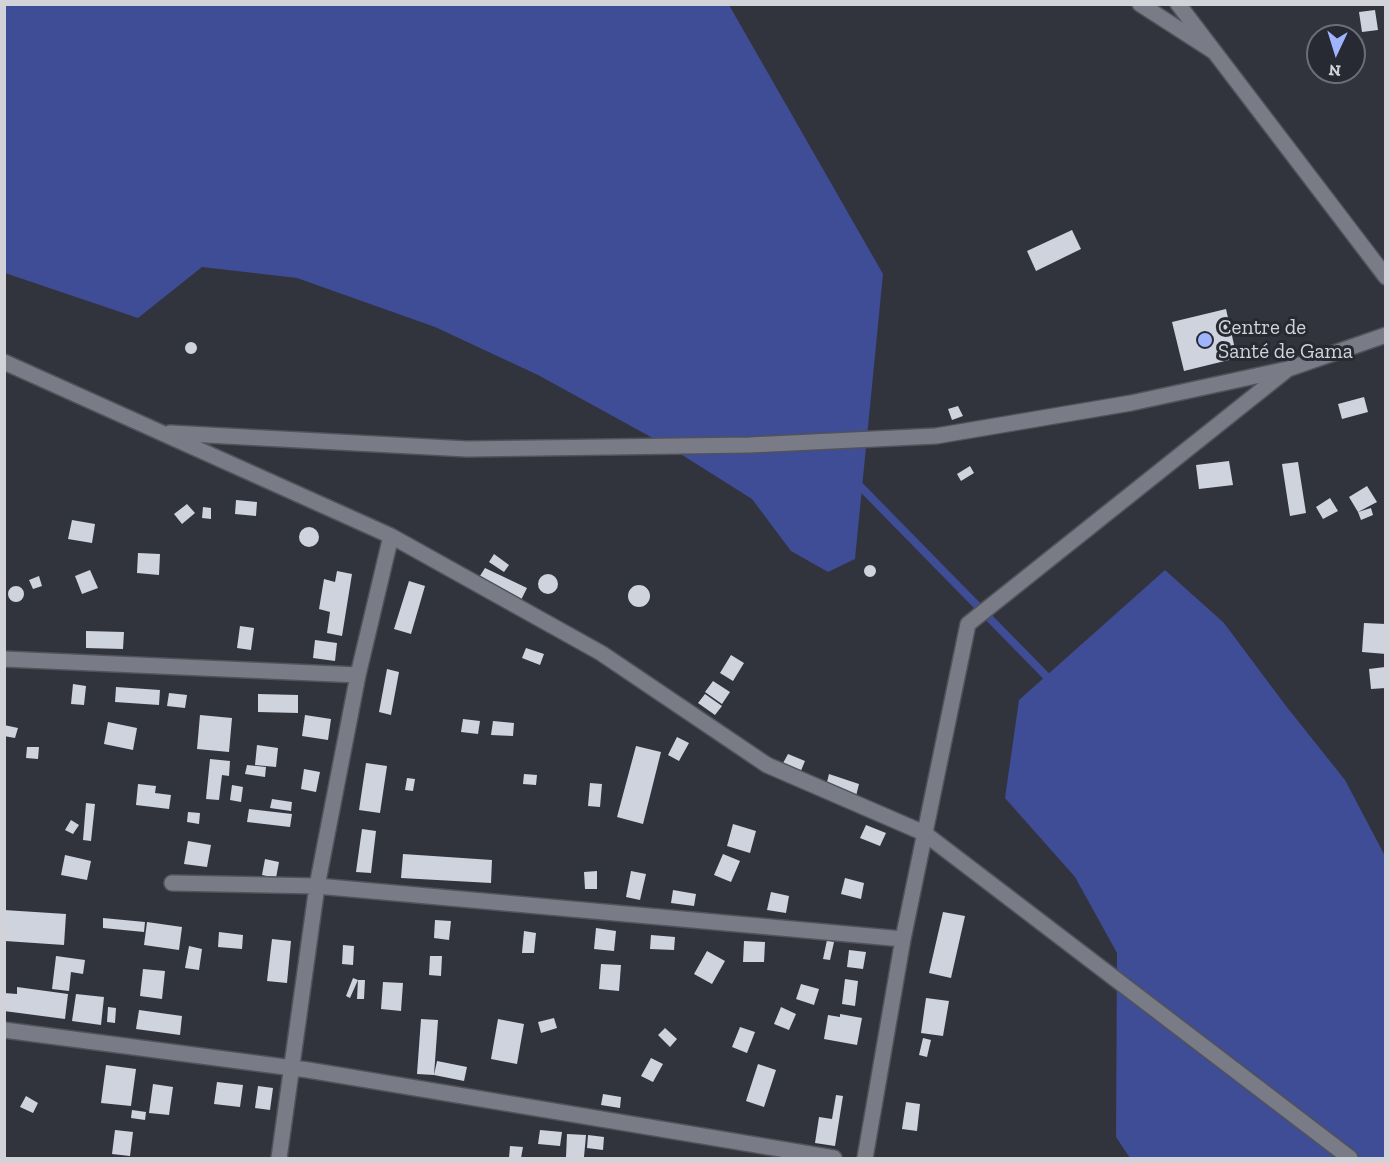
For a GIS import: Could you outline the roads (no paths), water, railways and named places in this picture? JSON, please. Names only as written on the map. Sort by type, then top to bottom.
[{"type":"street","points":[[1140,4],[1213,51]]},
{"type":"street","points":[[1178,4],[1386,277]]},
{"type":"street","points":[[161,432],[467,449],[750,445],[936,436],[1131,404],[1288,369],[1386,335]]},
{"type":"street","points":[[4,362],[391,536],[601,653],[767,765],[924,833],[1350,1158]]},
{"type":"street","points":[[865,1158],[903,939],[968,624],[1288,369]]},
{"type":"street","points":[[279,1158],[317,886],[358,675],[391,536]]},
{"type":"street","points":[[4,659],[358,675]]},
{"type":"street","points":[[172,883],[317,886],[903,939]]},
{"type":"street","points":[[4,1030],[292,1068],[834,1158]]},
{"type":"water","points":[[5,5],[729,5],[883,274],[855,559],[828,572],[791,551],[752,499],[671,448],[538,375],[435,327],[297,278],[202,267],[138,318],[5,273]]},
{"type":"water","points":[[1165,570],[1224,623],[1345,780],[1384,854],[1385,1158],[1130,1158],[1116,1137],[1117,953],[1075,877],[1005,798],[1019,700]]},
{"type":"waterway","points":[[855,481],[1054,684]]},
{"type":"place","name":"Centre de Santé de Gama","points":[[1205,340]]}]
